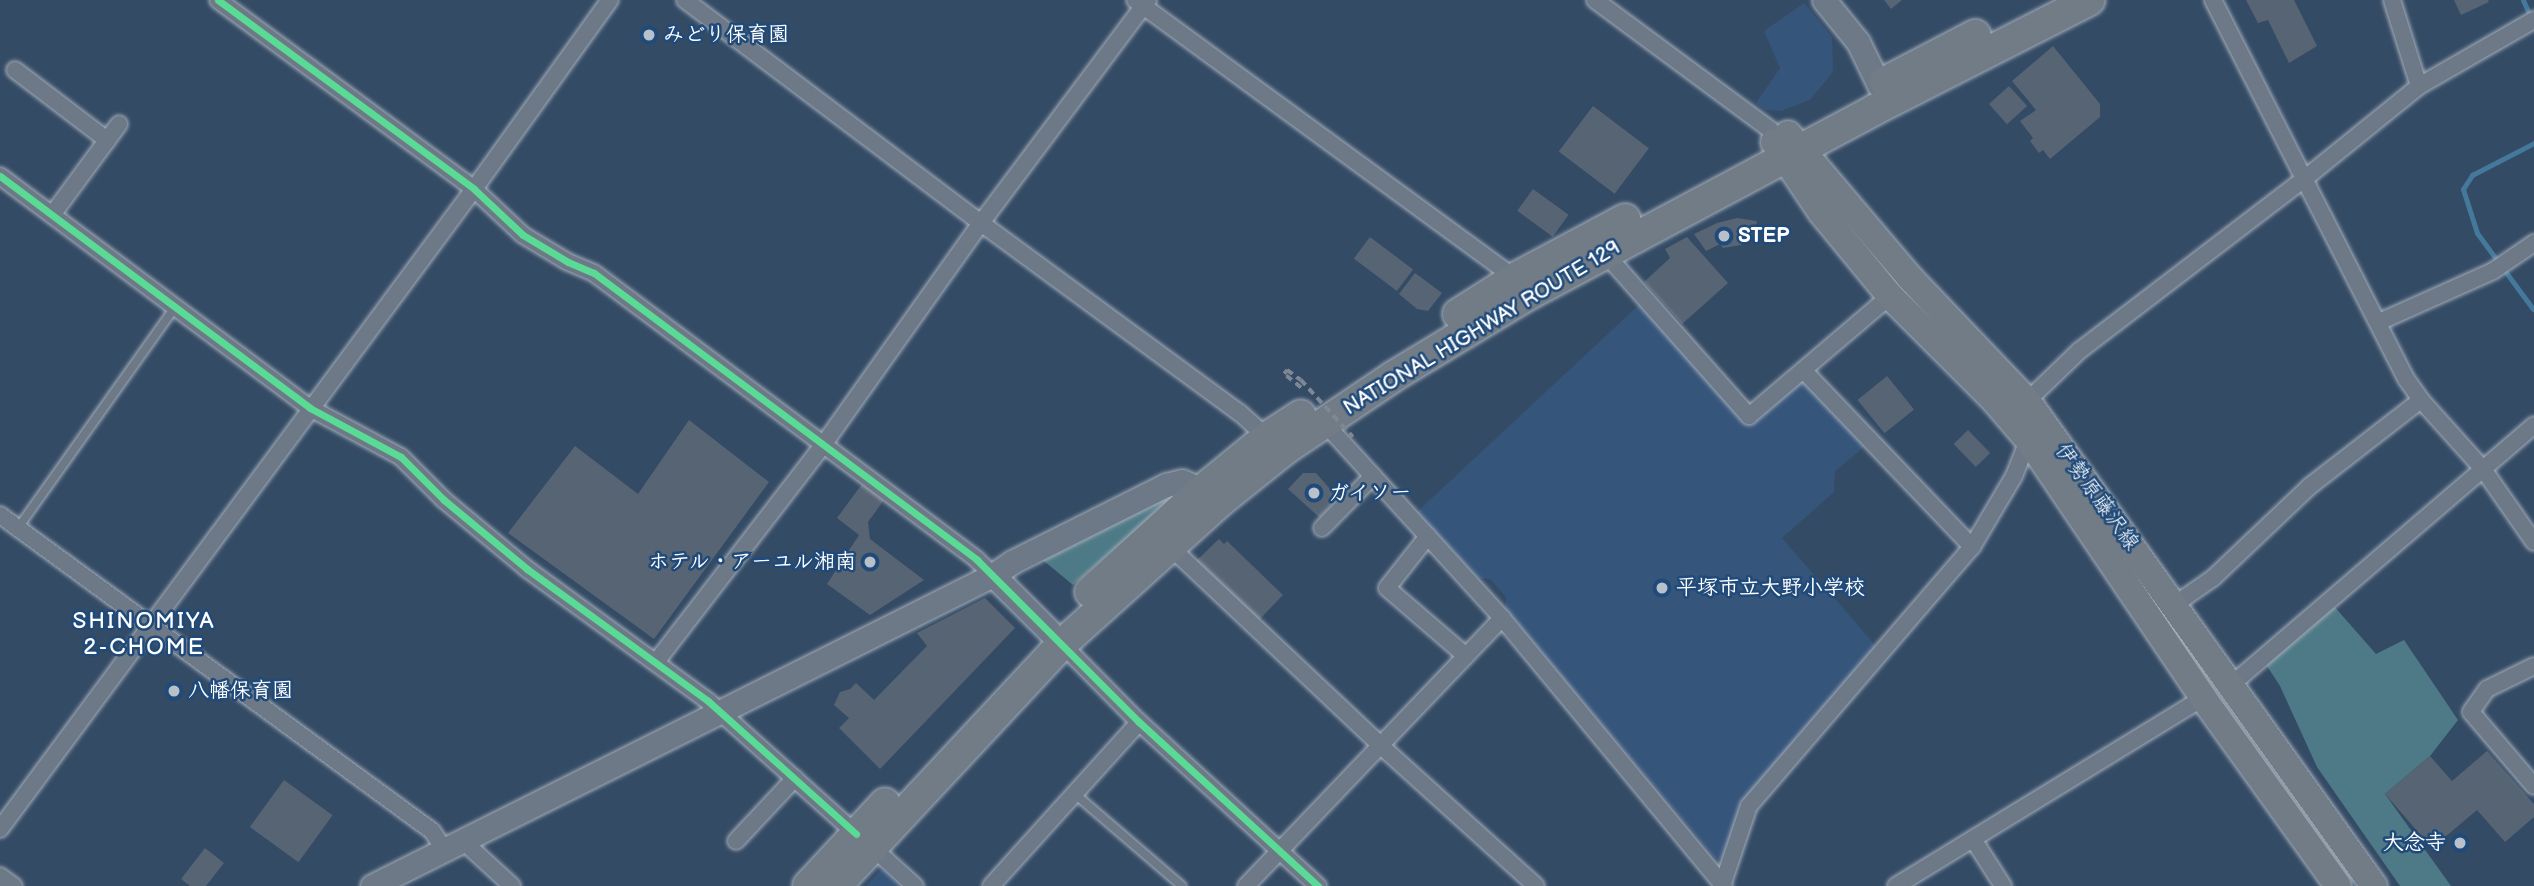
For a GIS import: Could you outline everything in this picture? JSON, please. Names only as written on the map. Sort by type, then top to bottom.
[{"type":"highway","name":"NATIONAL HIGHWAY ROUTE 129","points":[[1883,98],[2043,0]]},
{"type":"highway","name":"NATIONAL HIGHWAY ROUTE 129","points":[[1162,539],[1233,491],[1312,406],[1394,376],[1598,245],[1783,143],[2090,0]]},
{"type":"highway","name":"NATIONAL HIGHWAY ROUTE 129","points":[[808,886],[864,840],[1055,638],[1162,539],[1202,490],[1267,437],[1515,278],[1598,245]]},
{"type":"highway","name":"NATIONAL HIGHWAY ROUTE 129","points":[[836,886],[864,840]]},
{"type":"main road","name":"伊勢原藤沢線","points":[[1783,143],[1821,212],[1891,296],[2019,410],[2029,442],[2203,698],[2338,886]]},
{"type":"main road","name":"伊勢原藤沢線","points":[[1783,143],[1910,278],[2175,605],[2374,886]]},
{"type":"street","points":[[218,0],[474,189],[523,235],[568,262],[594,273],[968,552],[1139,722],[1318,886]]},
{"type":"street","points":[[0,829],[474,189],[610,0]]},
{"type":"street","points":[[685,0],[981,223],[1240,413],[1267,437]]},
{"type":"street","points":[[1595,0],[1783,143]]},
{"type":"street","points":[[1824,0],[1858,42],[1883,98]]},
{"type":"street","points":[[2213,0],[2407,380],[2421,400],[2483,469],[2534,542]]},
{"type":"street","points":[[2392,0],[2419,86]]},
{"type":"street","points":[[656,662],[823,445],[1142,2],[1515,278]]},
{"type":"street","points":[[2019,410],[2079,351],[2303,180],[2419,86],[2530,22]]},
{"type":"street","points":[[15,70],[107,140]]},
{"type":"street","points":[[52,215],[119,124]]},
{"type":"street","points":[[0,176],[310,408],[401,457],[444,500],[527,569],[719,710],[915,886]]},
{"type":"street","points":[[2379,322],[2493,271],[2534,243]]},
{"type":"street","points":[[1598,245],[1749,416],[1891,296]]},
{"type":"street","points":[[1804,371],[1972,547]]},
{"type":"street","points":[[2175,605],[2213,578],[2310,486],[2421,400]]},
{"type":"street","points":[[1312,406],[1502,618],[1723,885]]},
{"type":"street","points":[[2231,685],[2534,425]]},
{"type":"street","points":[[1723,885],[1749,806],[1972,547],[2014,476],[2029,442]]},
{"type":"street","points":[[1322,528],[1373,475]]},
{"type":"street","points":[[372,886],[993,575],[1012,562],[1166,485],[1182,481],[1202,490]]},
{"type":"street","points":[[0,515],[432,831],[512,886]]},
{"type":"street","points":[[1428,536],[1387,588],[1466,656]]},
{"type":"street","points":[[1162,539],[1380,745],[1536,886]]},
{"type":"street","points":[[1246,886],[1502,618]]},
{"type":"street","points":[[2534,666],[2487,689],[2471,712],[2534,786]]},
{"type":"street","points":[[1896,886],[2203,698]]},
{"type":"street","points":[[991,886],[1139,722]]},
{"type":"street","points":[[736,841],[795,778]]},
{"type":"street","points":[[1973,839],[2003,886]]},
{"type":"street","points":[[0,876],[14,886]]},
{"type":"lane","points":[[18,528],[175,307]]},
{"type":"lane","points":[[1075,794],[1182,886]]},
{"type":"path","points":[[1312,406],[1284,374],[1287,370],[1301,380],[1353,437]]},
{"type":"shaded area","points":[[1804,3],[1832,37],[1833,72],[1810,100],[1781,111],[1766,110],[1756,103],[1780,68],[1764,31]]},
{"type":"shaded area","name":"平塚市立大野小学校","points":[[1642,302],[1747,422],[1798,379],[1805,380],[1865,446],[1835,471],[1834,492],[1782,538],[1882,653],[1741,807],[1724,858],[1716,859],[1505,608],[1506,597],[1490,579],[1478,578],[1417,512]]},
{"type":"shaded area","points":[[882,869],[900,886],[866,886]]},
{"type":"green space","points":[[1166,495],[1167,503],[1073,585],[1038,556]]},
{"type":"green space","points":[[2333,605],[2376,654],[2404,640],[2458,720],[2430,756],[2385,794],[2451,886],[2400,886],[2317,767],[2280,686],[2265,663]]},
{"type":"building","points":[[1884,0],[1902,0],[1891,9]]},
{"type":"building","points":[[2246,0],[2294,0],[2317,46],[2289,63],[2268,20],[2258,23]]},
{"type":"building","points":[[2454,0],[2488,0],[2489,2],[2461,15]]},
{"type":"building","points":[[2053,46],[2100,104],[2100,117],[2050,159],[2043,150],[2039,153],[2030,141],[2033,138],[2020,121],[2036,110],[2012,81]]},
{"type":"building","points":[[2009,86],[2027,106],[2007,124],[1989,104]]},
{"type":"building","points":[[1593,106],[1649,148],[1615,194],[1559,152]]},
{"type":"building","points":[[1533,189],[1569,215],[1553,237],[1517,211]]},
{"type":"building","name":"STEP","points":[[1737,218],[1757,221],[1753,237],[1742,241],[1741,245],[1723,248],[1720,244],[1706,251],[1694,234],[1717,223]]},
{"type":"building","points":[[1370,237],[1413,269],[1397,291],[1354,259]]},
{"type":"building","points":[[1687,237],[1728,283],[1682,324],[1644,282],[1670,258],[1665,249]]},
{"type":"building","points":[[1415,273],[1442,293],[1428,311],[1417,309],[1399,294]]},
{"type":"building","points":[[1887,376],[1914,409],[1885,433],[1857,400]]},
{"type":"building","points":[[689,420],[769,482],[654,639],[508,533],[575,446],[638,494]]},
{"type":"building","points":[[1968,430],[1990,453],[1976,467],[1954,444]]},
{"type":"building","name":"ガイソー","points":[[1303,473],[1316,473],[1338,498],[1320,518],[1288,489]]},
{"type":"building","name":"ホテル・アーユル湘南","points":[[862,484],[884,500],[868,522],[870,539],[924,580],[870,615],[827,584],[859,535],[837,518]]},
{"type":"building","points":[[1219,539],[1224,544],[1227,541],[1283,595],[1258,621],[1195,562]]},
{"type":"building","points":[[985,598],[1015,628],[880,769],[839,728],[849,718],[834,705],[840,692],[850,689],[856,683],[874,700],[927,646],[917,633]]},
{"type":"building","points":[[2487,751],[2534,804],[2534,817],[2505,842],[2477,810],[2432,848],[2385,794],[2430,756],[2452,781]]},
{"type":"building","points":[[284,780],[333,815],[298,862],[250,827]]},
{"type":"building","points":[[205,848],[224,863],[206,886],[190,886],[181,879]]},
{"type":"waterway","points":[[2523,0],[2531,18]]},
{"type":"waterway","points":[[2533,309],[2477,233],[2463,189],[2472,175],[2534,143]]},
{"type":"cycle path","points":[[218,0],[474,189],[523,235],[568,262],[594,273],[977,560],[1139,722],[1318,886]]},
{"type":"cycle path","points":[[0,176],[310,408],[401,457],[444,500],[527,569],[708,701],[856,834]]},
{"type":"place","name":"みどり保育園","points":[[649,35]]},
{"type":"place","name":"STEP","points":[[1724,236]]},
{"type":"place","name":"ガイソー","points":[[1314,493]]},
{"type":"place","name":"ホテル・アーユル湘南","points":[[870,562]]},
{"type":"place","name":"平塚市立大野小学校","points":[[1662,588]]},
{"type":"place","name":"八幡保育園","points":[[174,691]]},
{"type":"place","name":"大念寺","points":[[2460,843]]},
{"type":"district","name":"SHINOMIYA 2-CHOME","points":[[144,634]]}]
